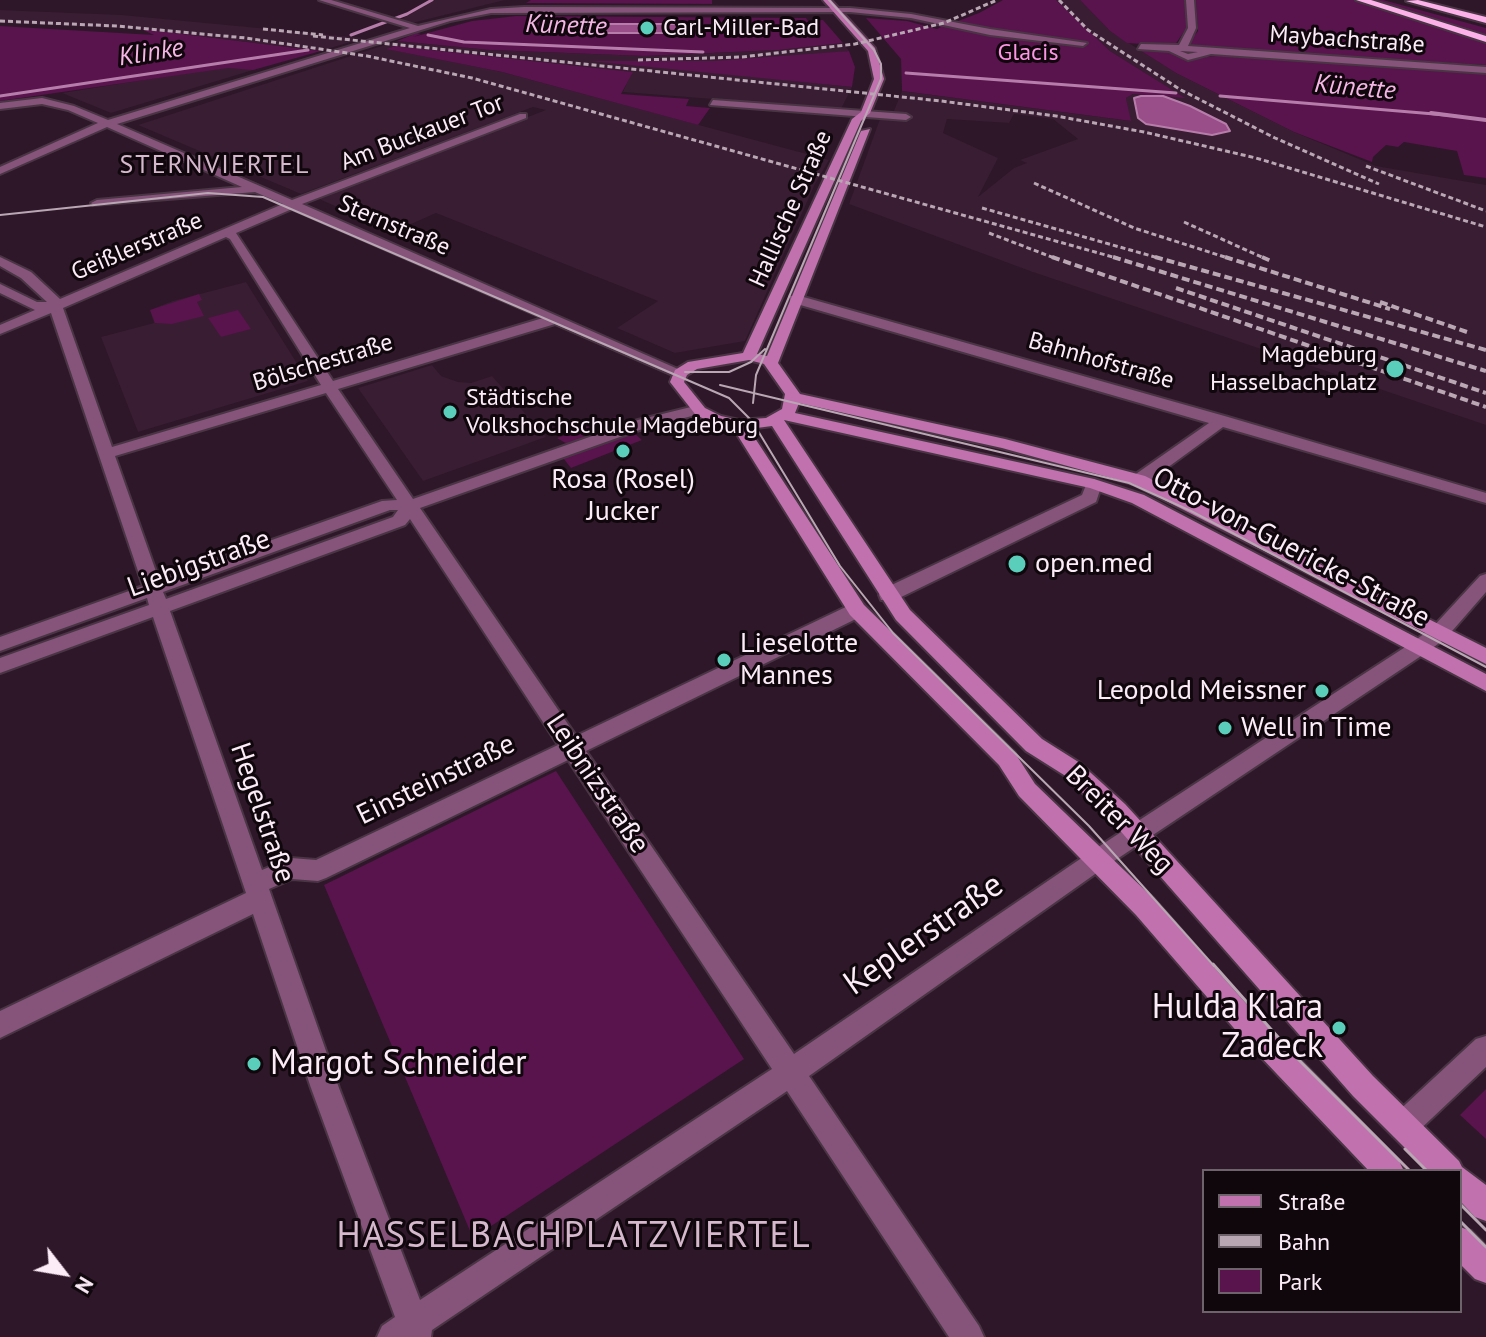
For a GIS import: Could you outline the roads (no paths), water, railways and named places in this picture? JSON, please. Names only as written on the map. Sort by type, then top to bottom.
[{"type":"highway","points":[[1361,0],[1486,39]]},
{"type":"highway","points":[[1391,0],[1486,23]]},
{"type":"highway","points":[[1408,0],[1486,23]]},
{"type":"street","points":[[323,0],[339,1],[417,28]]},
{"type":"street","points":[[509,9],[521,0]]},
{"type":"street","points":[[827,0],[876,58],[878,84],[869,114]]},
{"type":"street","points":[[1179,49],[1192,29],[1190,0]]},
{"type":"street","points":[[0,171],[79,132],[107,123],[417,28],[463,15],[509,9],[836,10],[911,16],[990,32],[1083,43]]},
{"type":"street","name":"Maybachstraße","points":[[1141,47],[1179,49]]},
{"type":"street","name":"Maybachstraße","points":[[1179,49],[1175,54],[1188,57],[1205,55],[1205,51],[1486,70]]},
{"type":"street","name":"Sternstraße","points":[[0,106],[48,102],[107,123],[680,373]]},
{"type":"street","points":[[713,103],[906,117]]},
{"type":"street","name":"Hallische Straße","points":[[749,356],[857,119],[869,114],[870,120],[771,363]]},
{"type":"street","name":"Am Buckauer Tor","points":[[291,205],[523,116]]},
{"type":"street","points":[[0,162],[15,163]]},
{"type":"street","points":[[97,203],[253,189]]},
{"type":"street","name":"Geißlerstraße","points":[[0,330],[291,205]]},
{"type":"street","name":"Leibnizstraße","points":[[227,233],[235,237],[330,386],[968,1337]]},
{"type":"street","points":[[0,261],[38,284],[53,299],[54,306],[35,306],[0,288]]},
{"type":"street","name":"Bahnhofstraße","points":[[795,299],[1486,498]]},
{"type":"street","name":"Hegelstraße","points":[[54,306],[408,1333]]},
{"type":"street","name":"Bölschestraße","points":[[105,454],[556,319]]},
{"type":"street","points":[[749,356],[771,363],[793,397],[791,408],[779,418],[739,425],[719,421],[699,410],[677,382],[680,373],[699,364],[749,356]]},
{"type":"street","name":"Otto-von-Guericke-Straße","points":[[793,397],[1005,444],[1139,480],[1486,657]]},
{"type":"street","name":"Liebigstraße","points":[[0,644],[155,599],[399,521],[412,505],[643,423],[699,410]]},
{"type":"street","name":"Otto-von-Guericke-Straße","points":[[779,418],[1094,484],[1158,508],[1486,683]]},
{"type":"street","name":"Breiter Weg","points":[[779,418],[888,595],[910,622],[1023,734],[1081,777],[1138,835],[1363,1086],[1447,1169]]},
{"type":"street","points":[[1139,480],[1223,420]]},
{"type":"street","name":"Breiter Weg","points":[[739,425],[857,610],[1007,759],[1027,790],[1145,907],[1248,1025],[1387,1169]]},
{"type":"street","points":[[888,595],[1090,498],[1094,484]]},
{"type":"street","name":"Keplerstraße","points":[[408,1333],[1097,860],[1420,647],[1439,633],[1486,580]]},
{"type":"street","name":"Liebigstraße","points":[[0,666],[155,599]]},
{"type":"street","name":"Einsteinstraße","points":[[0,1025],[258,891],[291,868],[318,871],[857,610]]},
{"type":"street","points":[[1403,1126],[1486,1049]]},
{"type":"street","points":[[1462,1183],[1486,1206]]},
{"type":"street","points":[[1462,1244],[1486,1268]]},
{"type":"waterway","name":"Klinke","points":[[351,35],[407,14],[432,0]]},
{"type":"waterway","name":"Künette","points":[[428,35],[464,42],[703,52]]},
{"type":"waterway","name":"Klinke","points":[[0,96],[308,50]]},
{"type":"waterway","name":"Künette","points":[[906,73],[1176,93]]},
{"type":"waterway","name":"Künette","points":[[1220,96],[1446,115]]},
{"type":"waterway","name":"Künette","points":[[1431,113],[1486,120]]},
{"type":"tram line","points":[[754,393],[756,375],[881,79],[881,64],[874,50],[829,0]]},
{"type":"tram line","points":[[0,215],[208,193],[263,197],[729,398],[752,421],[840,566],[893,633],[1089,826],[1214,966]]},
{"type":"tram line","points":[[685,372],[729,372],[751,362],[765,349]]},
{"type":"tram line","points":[[720,385],[754,393]]},
{"type":"tram line","points":[[753,403],[754,393]]},
{"type":"tram line","points":[[754,393],[1129,483],[1191,511],[1486,667]]},
{"type":"tram line","points":[[1213,964],[1293,1054],[1408,1169]]},
{"type":"tram line","points":[[1405,1149],[1425,1169]]},
{"type":"tram line","points":[[1462,1206],[1486,1230]]},
{"type":"tram line","points":[[1462,1223],[1486,1247]]},
{"type":"railway","points":[[638,60],[742,57],[855,44],[944,23],[997,0]]},
{"type":"railway","points":[[1059,0],[1088,30],[1181,90],[1275,138],[1379,184]]},
{"type":"railway","points":[[0,21],[117,26],[246,38],[367,56],[472,78],[1115,258]]},
{"type":"railway","points":[[263,29],[323,35]]},
{"type":"railway","points":[[313,36],[941,101],[1056,116],[1144,132],[1256,158],[1486,227]]},
{"type":"railway","points":[[1366,166],[1486,211]]},
{"type":"railway","points":[[1034,183],[1134,228],[1231,259]]},
{"type":"railway","points":[[982,208],[1162,259]]},
{"type":"railway","points":[[1184,222],[1266,259]]},
{"type":"railway","points":[[989,233],[1057,259]]},
{"type":"railway","points":[[1052,257],[1486,407]]},
{"type":"railway","points":[[1155,257],[1486,350]]},
{"type":"railway","points":[[1225,257],[1390,309]]},
{"type":"railway","points":[[1262,257],[1271,261]]},
{"type":"railway","points":[[1115,258],[1120,259]]},
{"type":"railway","points":[[1115,258],[1486,371]]},
{"type":"railway","points":[[1176,288],[1486,393]]},
{"type":"railway","points":[[1380,302],[1467,332]]},
{"type":"place","name":"Carl-Miller-Bad","points":[[647,28]]},
{"type":"place","name":"Magdeburg Hasselbachplatz","points":[[1395,369]]},
{"type":"place","name":"Städtische Volkshochschule Magdeburg","points":[[450,412]]},
{"type":"place","name":"Rosa (Rosel) Jucker","points":[[623,451]]},
{"type":"place","name":"open.med","points":[[1017,564]]},
{"type":"place","name":"Lieselotte Mannes","points":[[724,660]]},
{"type":"place","name":"Leopold Meissner","points":[[1322,691]]},
{"type":"place","name":"Well in Time","points":[[1225,728]]},
{"type":"place","name":"Hulda Klara Zadeck","points":[[1339,1028]]},
{"type":"place","name":"Margot Schneider","points":[[254,1064]]},
{"type":"district","name":"STERNVIERTEL","points":[[215,166]]},
{"type":"district","name":"HASSELBACHPLATZVIERTEL","points":[[574,1237]]},
{"type":"park label","name":"Glacis","points":[[1028,53]]}]
